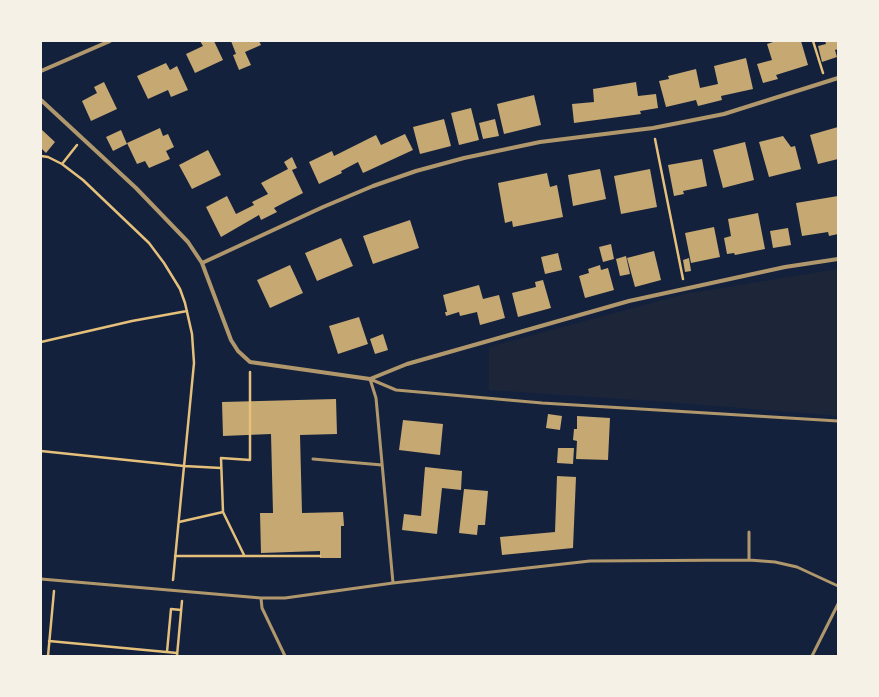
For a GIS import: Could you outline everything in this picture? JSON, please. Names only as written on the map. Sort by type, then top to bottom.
[{"type":"street","points":[[41,71],[110,41]]},
{"type":"street","points":[[202,263],[330,204],[373,186],[416,171],[464,158],[540,142],[653,128],[724,114],[838,78]]},
{"type":"street","points":[[41,100],[136,188],[188,242],[202,263],[231,340],[238,351],[250,362],[370,379],[422,360],[629,301],[784,268],[838,259]]},
{"type":"lane","points":[[370,379],[396,390],[542,403],[838,421]]},
{"type":"lane","points":[[370,379],[376,398],[393,583]]},
{"type":"lane","points":[[313,460],[382,465]]},
{"type":"lane","points":[[749,532],[749,560]]},
{"type":"lane","points":[[41,579],[183,592],[261,598],[285,598],[393,583],[590,561],[749,560],[775,562],[796,567],[838,586]]},
{"type":"lane","points":[[261,598],[262,608],[285,656]]},
{"type":"lane","points":[[812,656],[838,604]]},
{"type":"path","points":[[813,41],[826,83]]},
{"type":"path","points":[[62,164],[82,139]]},
{"type":"path","points":[[655,142],[685,289]]},
{"type":"path","points":[[41,156],[48,157],[62,164],[119,213],[149,242],[180,289],[187,311],[192,334],[194,363],[176,556],[171,591]]},
{"type":"path","points":[[41,342],[132,321],[187,311]]},
{"type":"path","points":[[244,555],[223,512],[221,458],[250,460],[250,362]]},
{"type":"path","points":[[41,451],[184,466],[221,468]]},
{"type":"path","points":[[179,522],[223,512]]},
{"type":"path","points":[[176,556],[320,556]]},
{"type":"path","points":[[48,656],[55,580]]},
{"type":"path","points":[[49,640],[177,654],[183,592]]},
{"type":"path","points":[[167,652],[171,608],[181,610]]},
{"type":"shaded area","points":[[838,269],[838,416],[669,402],[489,390],[489,347],[685,294]]},
{"type":"building","points":[[200,41],[214,41],[223,60],[195,73],[186,54],[203,46]]},
{"type":"building","points":[[231,41],[259,41],[261,45],[245,52],[251,65],[239,70],[233,55],[236,54]]},
{"type":"building","points":[[776,41],[801,41],[808,65],[776,75],[778,79],[763,83],[757,64],[772,60],[767,44]]},
{"type":"building","points":[[825,41],[838,41],[838,49],[835,50],[837,57],[822,62],[818,46],[826,44]]},
{"type":"building","points":[[746,58],[753,89],[721,96],[722,100],[698,106],[696,100],[666,107],[659,81],[669,79],[668,76],[696,69],[700,88],[718,84],[714,66]]},
{"type":"building","points":[[166,63],[170,70],[177,66],[188,90],[171,97],[168,90],[148,99],[137,76]]},
{"type":"building","points":[[104,82],[117,109],[91,121],[82,101],[97,93],[94,87]]},
{"type":"building","points":[[636,82],[638,96],[656,94],[658,108],[640,111],[641,114],[574,123],[572,104],[594,102],[593,89]]},
{"type":"building","points":[[534,95],[541,125],[504,134],[497,104]]},
{"type":"building","points":[[471,108],[479,140],[459,145],[451,113]]},
{"type":"building","points":[[444,119],[451,146],[420,154],[413,127]]},
{"type":"building","points":[[495,119],[499,136],[483,139],[479,123]]},
{"type":"building","points":[[838,127],[838,159],[818,164],[810,135]]},
{"type":"building","points":[[160,128],[163,136],[168,134],[174,147],[166,151],[170,159],[149,168],[145,161],[137,164],[127,143]]},
{"type":"building","points":[[41,129],[55,142],[46,153],[41,148]]},
{"type":"building","points":[[121,130],[127,144],[113,151],[106,137]]},
{"type":"building","points":[[405,134],[413,150],[363,173],[358,162],[341,171],[342,173],[319,184],[309,162],[332,151],[334,156],[376,135],[381,145]]},
{"type":"building","points":[[783,136],[791,147],[795,146],[801,169],[769,177],[759,142]]},
{"type":"building","points":[[745,142],[754,180],[723,188],[713,150]]},
{"type":"building","points":[[208,150],[221,175],[192,189],[179,165]]},
{"type":"building","points":[[292,157],[297,168],[292,170],[303,193],[274,208],[277,212],[261,220],[259,215],[221,237],[206,207],[227,196],[236,214],[254,205],[252,202],[268,194],[261,183],[288,169],[284,162]]},
{"type":"building","points":[[702,159],[707,186],[683,191],[684,194],[674,196],[668,165]]},
{"type":"building","points":[[600,169],[606,199],[573,206],[568,175]]},
{"type":"building","points":[[650,169],[657,207],[621,214],[614,176]]},
{"type":"building","points":[[547,173],[550,187],[557,185],[563,217],[513,227],[512,221],[505,223],[498,183]]},
{"type":"building","points":[[838,196],[838,234],[829,236],[828,232],[802,236],[796,203]]},
{"type":"building","points":[[758,213],[765,249],[735,255],[734,253],[727,254],[724,238],[731,236],[728,219]]},
{"type":"building","points":[[410,220],[419,248],[373,264],[363,236]]},
{"type":"building","points":[[714,227],[720,257],[691,263],[685,233]]},
{"type":"building","points":[[788,228],[791,245],[773,248],[770,231]]},
{"type":"building","points":[[341,238],[353,266],[317,281],[305,253]]},
{"type":"building","points":[[611,244],[614,259],[603,262],[599,247]]},
{"type":"building","points":[[654,251],[661,280],[635,287],[627,258]]},
{"type":"building","points":[[558,253],[562,270],[545,274],[541,257]]},
{"type":"building","points":[[626,256],[630,274],[620,276],[616,259]]},
{"type":"building","points":[[689,258],[691,271],[685,272],[683,260]]},
{"type":"building","points":[[290,265],[303,293],[270,308],[257,280]]},
{"type":"building","points":[[600,265],[601,270],[608,268],[614,290],[585,298],[579,276],[589,273],[588,269]]},
{"type":"building","points":[[543,280],[551,308],[518,317],[512,293],[536,287],[535,282]]},
{"type":"building","points":[[479,285],[483,299],[499,295],[505,318],[480,325],[477,312],[460,316],[459,312],[446,316],[445,312],[447,312],[443,295]]},
{"type":"building","points":[[359,317],[368,344],[338,354],[329,326]]},
{"type":"building","points":[[383,334],[388,350],[375,354],[370,339]]},
{"type":"building","points":[[336,399],[337,434],[300,435],[302,513],[343,512],[344,526],[341,526],[341,558],[320,558],[320,551],[261,553],[260,513],[273,513],[271,434],[223,436],[222,402]]},
{"type":"building","points":[[548,414],[562,416],[560,430],[546,428]]},
{"type":"building","points":[[577,416],[610,418],[608,460],[576,459],[577,441],[573,440],[574,429],[577,429]]},
{"type":"building","points":[[403,420],[443,424],[440,455],[399,450]]},
{"type":"building","points":[[558,448],[574,448],[573,464],[557,463]]},
{"type":"building","points":[[425,467],[462,471],[461,490],[442,488],[437,534],[402,530],[404,514],[421,516]]},
{"type":"building","points":[[557,476],[576,477],[573,548],[502,555],[500,537],[555,532]]},
{"type":"building","points":[[464,489],[488,491],[485,525],[478,525],[477,535],[459,533]]}]
